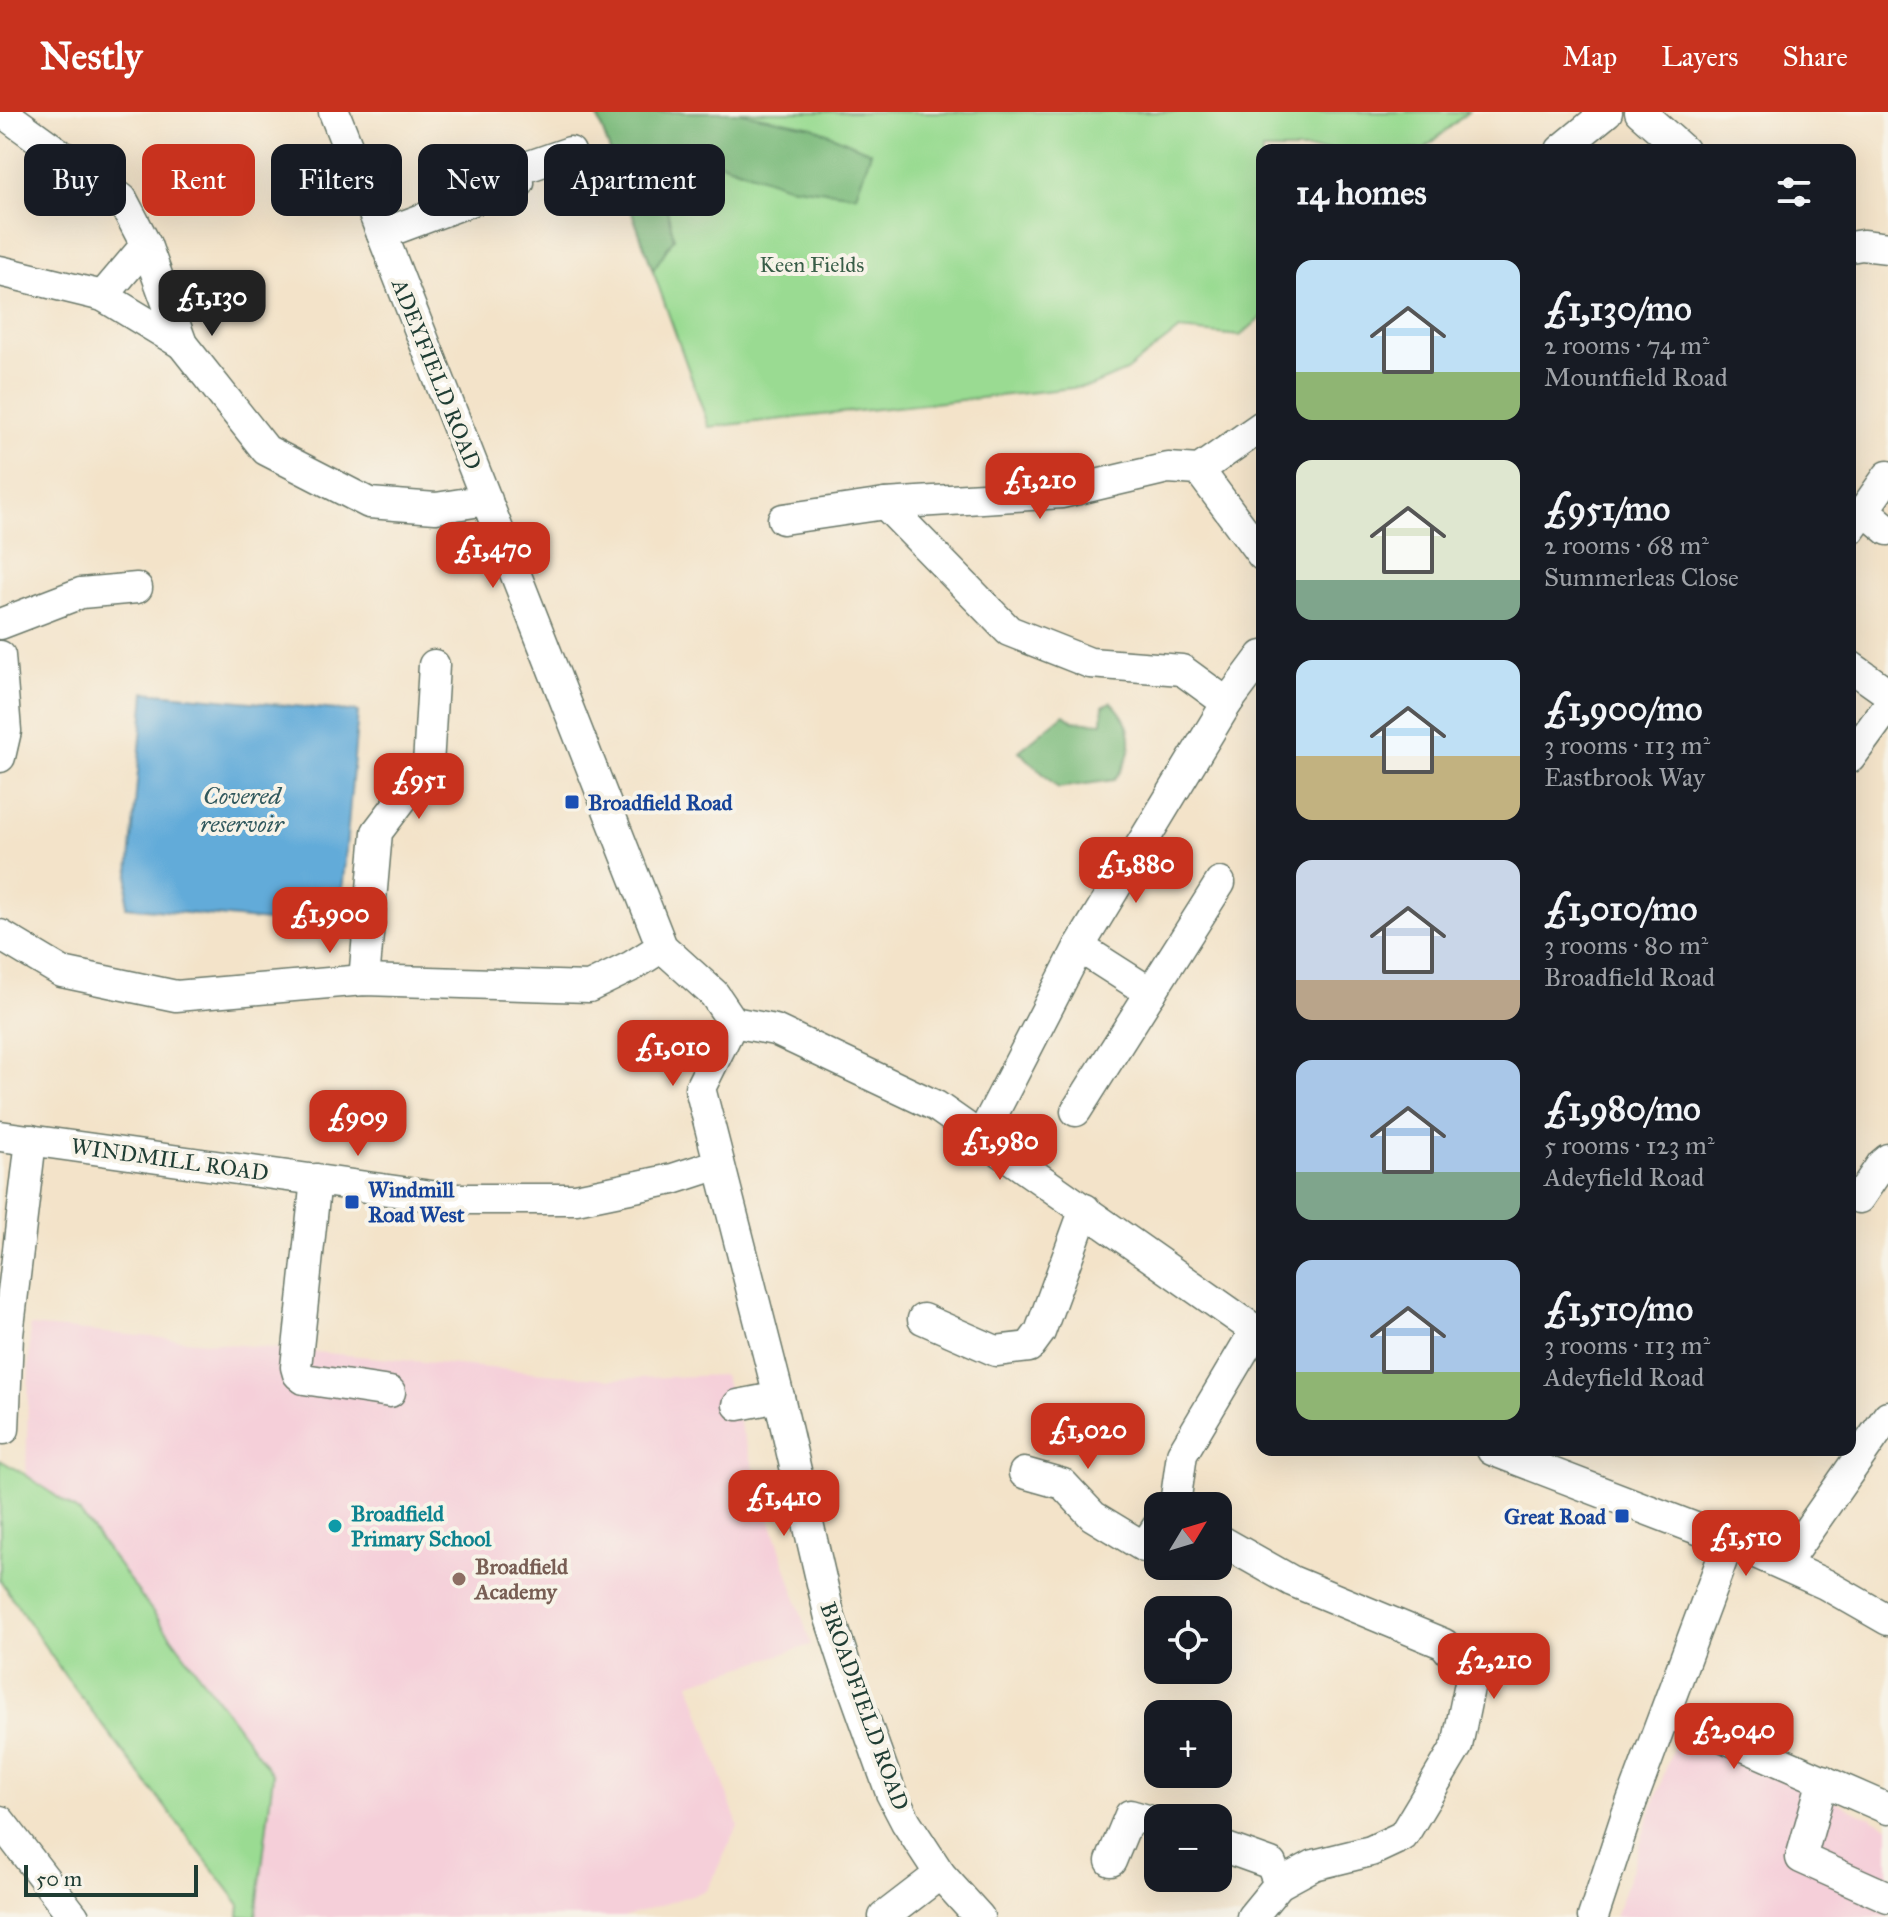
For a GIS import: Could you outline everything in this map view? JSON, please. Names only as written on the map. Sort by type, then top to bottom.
[{"type":"street","points":[[2,112],[122,199],[146,245],[182,344],[266,450],[369,503],[436,508],[487,500]]},
{"type":"street","name":"ADEYFIELD ROAD","points":[[334,112],[662,947],[714,994],[733,1022]]},
{"type":"street","points":[[1568,144],[1607,112]]},
{"type":"street","points":[[1640,112],[1676,144]]},
{"type":"street","points":[[382,234],[519,183],[515,171],[544,161]]},
{"type":"street","points":[[103,296],[146,245]]},
{"type":"street","points":[[1856,246],[1888,248]]},
{"type":"street","points":[[0,271],[103,296],[182,344]]},
{"type":"street","points":[[783,519],[885,504],[1062,493],[1168,468],[1199,470],[1256,430]]},
{"type":"street","points":[[1199,470],[1256,547]]},
{"type":"street","points":[[1888,476],[1857,520],[1888,530]]},
{"type":"street","points":[[885,504],[1009,631],[1090,663],[1182,670],[1227,703]]},
{"type":"street","points":[[0,624],[81,593],[137,588]]},
{"type":"street","points":[[0,656],[6,731],[0,757]]},
{"type":"street","points":[[982,1135],[1079,947],[1227,703],[1256,664]]},
{"type":"street","points":[[364,980],[377,832],[428,765],[434,665]]},
{"type":"street","points":[[1856,670],[1888,693]]},
{"type":"street","points":[[1856,750],[1888,706]]},
{"type":"street","points":[[1076,1111],[1220,883]]},
{"type":"street","points":[[0,935],[62,972],[176,996],[364,980],[589,987],[662,947]]},
{"type":"street","points":[[1079,947],[1151,993]]},
{"type":"street","points":[[733,1022],[775,1030],[936,1106],[982,1135],[1256,1331]]},
{"type":"street","name":"BROADFIELD ROAD","points":[[733,1022],[700,1088],[779,1397],[830,1618],[891,1793],[940,1874],[979,1917]]},
{"type":"street","name":"WINDMILL ROAD","points":[[0,1136],[453,1199],[576,1199],[673,1179],[719,1164]]},
{"type":"street","points":[[4,1429],[4,1335],[31,1140]]},
{"type":"street","points":[[1859,1198],[1888,1159]]},
{"type":"street","points":[[316,1179],[296,1367],[298,1374],[304,1379],[390,1392]]},
{"type":"street","points":[[923,1319],[996,1351],[1029,1347],[1040,1332],[1085,1209]]},
{"type":"street","points":[[1178,1492],[1182,1454],[1256,1338]]},
{"type":"street","points":[[738,1405],[779,1397]]},
{"type":"street","points":[[1784,1565],[1888,1416]]},
{"type":"street","points":[[1508,1456],[1729,1541],[1825,1584],[1888,1620]]},
{"type":"street","points":[[1024,1473],[1063,1484],[1093,1516],[1144,1547]]},
{"type":"street","points":[[1595,1916],[1626,1817],[1729,1541]]},
{"type":"street","points":[[1232,1547],[1292,1581],[1444,1644],[1471,1678],[1457,1746],[1403,1836],[1371,1851],[1314,1865],[1279,1884],[1252,1917]]},
{"type":"street","points":[[1666,1712],[1888,1809]]},
{"type":"street","points":[[1823,1780],[1801,1858],[1888,1897]]},
{"type":"street","points":[[1111,1861],[1130,1815],[1144,1819]]},
{"type":"street","points":[[0,1821],[74,1917]]},
{"type":"street","points":[[1232,1850],[1271,1864],[1279,1884]]},
{"type":"street","points":[[884,1917],[940,1874]]},
{"type":"shaded area","name":"Broadfield Academy","points":[[30,1326],[611,1379],[724,1375],[811,1645],[690,1683],[738,1826],[707,1890],[623,1917],[256,1917],[273,1775],[80,1513],[26,1475]]},
{"type":"shaded area","points":[[1679,1730],[1888,1826],[1888,1917],[1615,1917]]},
{"type":"green space","name":"Keen Fields","points":[[596,112],[1468,112],[1430,144],[1256,144],[1256,322],[1240,336],[1179,330],[1126,371],[1091,386],[709,427],[633,216],[725,216],[725,144],[607,144]]},
{"type":"green space","points":[[596,112],[737,112],[813,127],[871,152],[856,195],[787,186],[725,165],[725,144],[608,144]]},
{"type":"green space","points":[[634,216],[669,216],[674,238],[653,270]]},
{"type":"green space","points":[[1111,702],[1125,721],[1130,740],[1126,760],[1114,780],[1058,788],[1019,751],[1064,714],[1073,721],[1102,723],[1103,706]]},
{"type":"green space","points":[[0,1460],[80,1513],[273,1775],[256,1917],[239,1917],[240,1905],[65,1676],[0,1580]]},
{"type":"water","name":"Covered reservoir","points":[[145,692],[358,712],[339,928],[126,907]]},
{"type":"place","name":"Broadfield Road","points":[[572,802]]},
{"type":"place","name":"Windmill Road West","points":[[352,1202]]},
{"type":"place","name":"Great Road","points":[[1622,1516]]},
{"type":"place","name":"Broadfield Primary School","points":[[335,1526]]},
{"type":"place","name":"Broadfield Academy","points":[[459,1579]]}]
